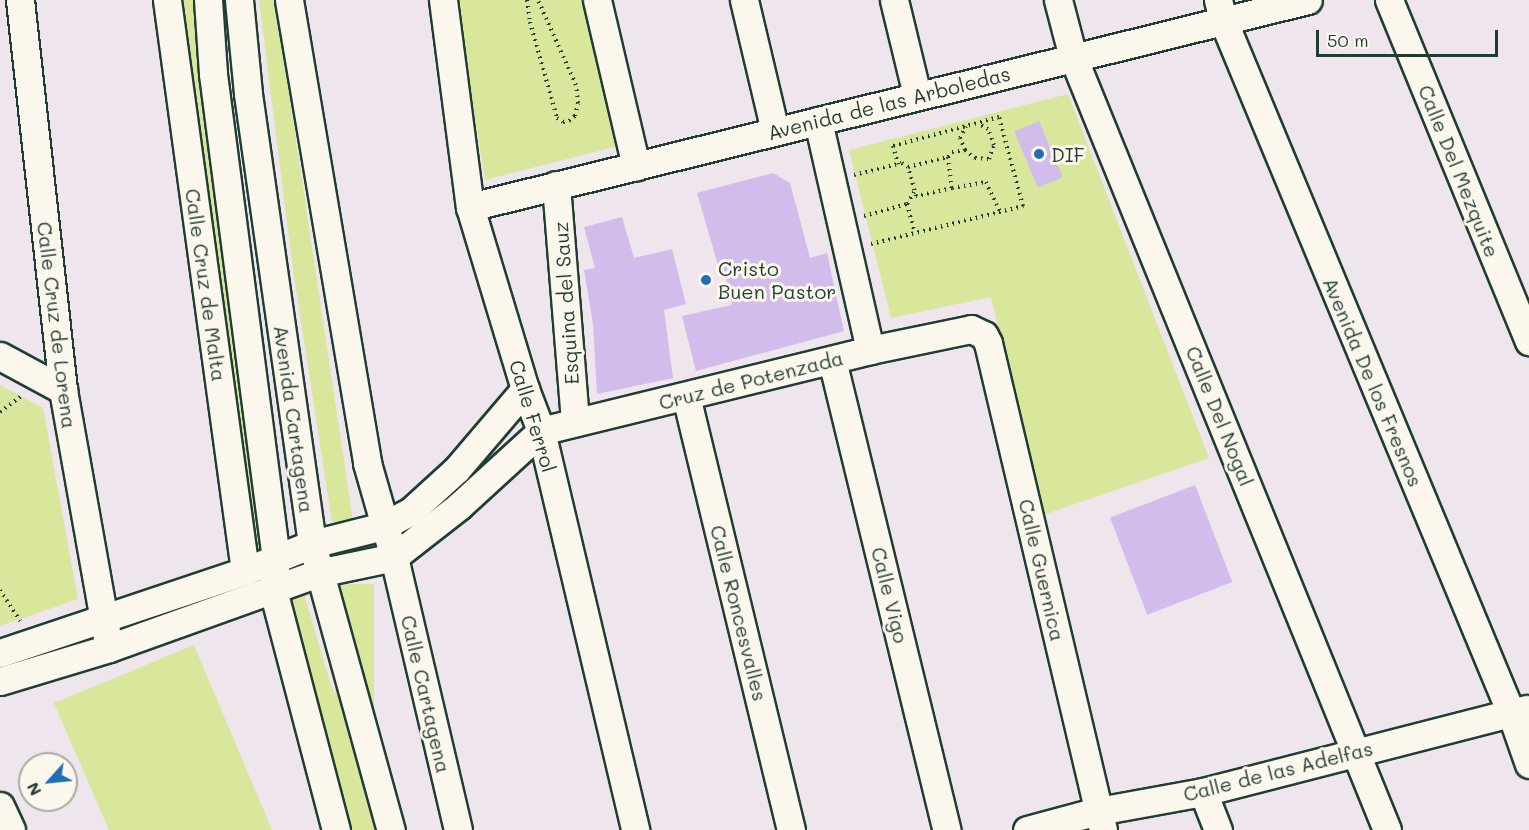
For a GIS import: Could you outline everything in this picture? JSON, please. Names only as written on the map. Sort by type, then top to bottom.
[{"type":"street","name":"Calle Cruz de Lorena","points":[[20,0],[63,390],[109,648]]},
{"type":"street","name":"Calle Cruz de Malta","points":[[166,0],[245,571]]},
{"type":"street","name":"Avenida Cartagena","points":[[208,0],[213,74],[276,559],[273,590],[336,830]]},
{"type":"street","name":"Avenida Cartagena","points":[[239,0],[248,94],[312,544],[318,573],[391,830]]},
{"type":"street","points":[[289,0],[367,463],[383,526],[394,557]]},
{"type":"street","name":"Calle Ferrol","points":[[443,0],[470,207],[525,389],[541,431],[635,830]]},
{"type":"street","points":[[597,0],[636,166]]},
{"type":"street","points":[[744,0],[775,130]]},
{"type":"street","points":[[894,0],[917,95]]},
{"type":"street","name":"Calle Del Nogal","points":[[1058,0],[1073,57],[1357,751],[1387,830]]},
{"type":"street","name":"Avenida de las Arboledas","points":[[470,207],[1073,57],[1221,10],[1308,0]]},
{"type":"street","name":"Calle Del Mezquite","points":[[1389,0],[1529,341]]},
{"type":"street","name":"Avenida De los Fresnos","points":[[1221,10],[1520,711],[1529,764]]},
{"type":"street","points":[[818,121],[870,350]]},
{"type":"street","name":"Esquina del Sauz","points":[[556,185],[575,422]]},
{"type":"street","name":"Cruz de Potenzada","points":[[541,431],[961,329]]},
{"type":"street","name":"Calle Guernica","points":[[961,329],[977,331],[984,335],[988,343],[1101,820]]},
{"type":"street","points":[[0,356],[63,390]]},
{"type":"street","name":"Calle Vigo","points":[[832,360],[947,830]]},
{"type":"street","points":[[0,653],[245,571],[312,544],[383,526],[411,511],[457,469],[525,389]]},
{"type":"street","name":"Calle Roncesvalles","points":[[686,396],[791,830]]},
{"type":"street","points":[[0,681],[109,648],[318,573],[394,557],[459,506],[541,431]]},
{"type":"street","name":"Calle Cartagena","points":[[394,557],[458,830]]},
{"type":"street","points":[[245,571],[273,590]]},
{"type":"street","name":"Calle de las Adelfas","points":[[1027,830],[1101,820],[1357,751],[1520,711]]},
{"type":"street","points":[[1203,792],[1218,830]]},
{"type":"street","points":[[0,806],[11,830]]},
{"type":"path","points":[[527,0],[530,22],[558,118],[563,122],[569,121],[575,116],[578,103],[576,85],[538,0]]},
{"type":"path","points":[[864,246],[1023,206],[999,117],[893,146],[898,164]]},
{"type":"path","points":[[847,177],[898,164],[908,167],[948,157],[952,152],[965,150],[982,159],[989,159],[994,145],[988,129],[978,123]]},
{"type":"path","points":[[965,150],[960,138],[966,126]]},
{"type":"path","points":[[948,157],[952,188]]},
{"type":"path","points":[[908,167],[916,196],[986,182],[999,212]]},
{"type":"path","points":[[914,191],[907,204],[915,233]]},
{"type":"path","points":[[857,218],[907,204]]},
{"type":"path","points":[[0,412],[26,393],[17,388]]},
{"type":"path","points":[[0,590],[22,624],[11,628]]},
{"type":"green space","points":[[173,0],[195,0],[211,179],[264,555],[250,559]]},
{"type":"green space","points":[[259,0],[275,0],[353,521],[332,522],[293,270]]},
{"type":"green space","points":[[456,0],[585,0],[622,145],[485,180]]},
{"type":"green space","points":[[1068,94],[1209,458],[1043,515],[991,297],[891,318],[849,150]]},
{"type":"green space","points":[[0,385],[43,408],[78,599],[0,626]]},
{"type":"green space","points":[[335,584],[374,584],[374,830],[335,830]]},
{"type":"green space","points":[[290,593],[304,594],[330,682],[364,776],[379,830],[350,830]]},
{"type":"green space","points":[[194,645],[272,830],[109,830],[78,758],[78,752],[75,752],[54,703]]},
{"type":"building","name":"DIF","points":[[1039,121],[1063,177],[1038,188],[1014,132]]},
{"type":"building","points":[[773,173],[790,183],[810,258],[827,253],[844,331],[696,371],[682,316],[732,305],[726,278],[722,279],[697,193]]},
{"type":"building","points":[[622,217],[634,258],[672,249],[686,304],[664,310],[673,378],[597,394],[593,324],[584,270],[595,268],[584,227]]},
{"type":"building","points":[[1195,485],[1232,582],[1147,615],[1110,518]]},
{"type":"place","name":"DIF","points":[[1039,154]]},
{"type":"place","name":"Cristo Buen Pastor","points":[[706,280]]}]
